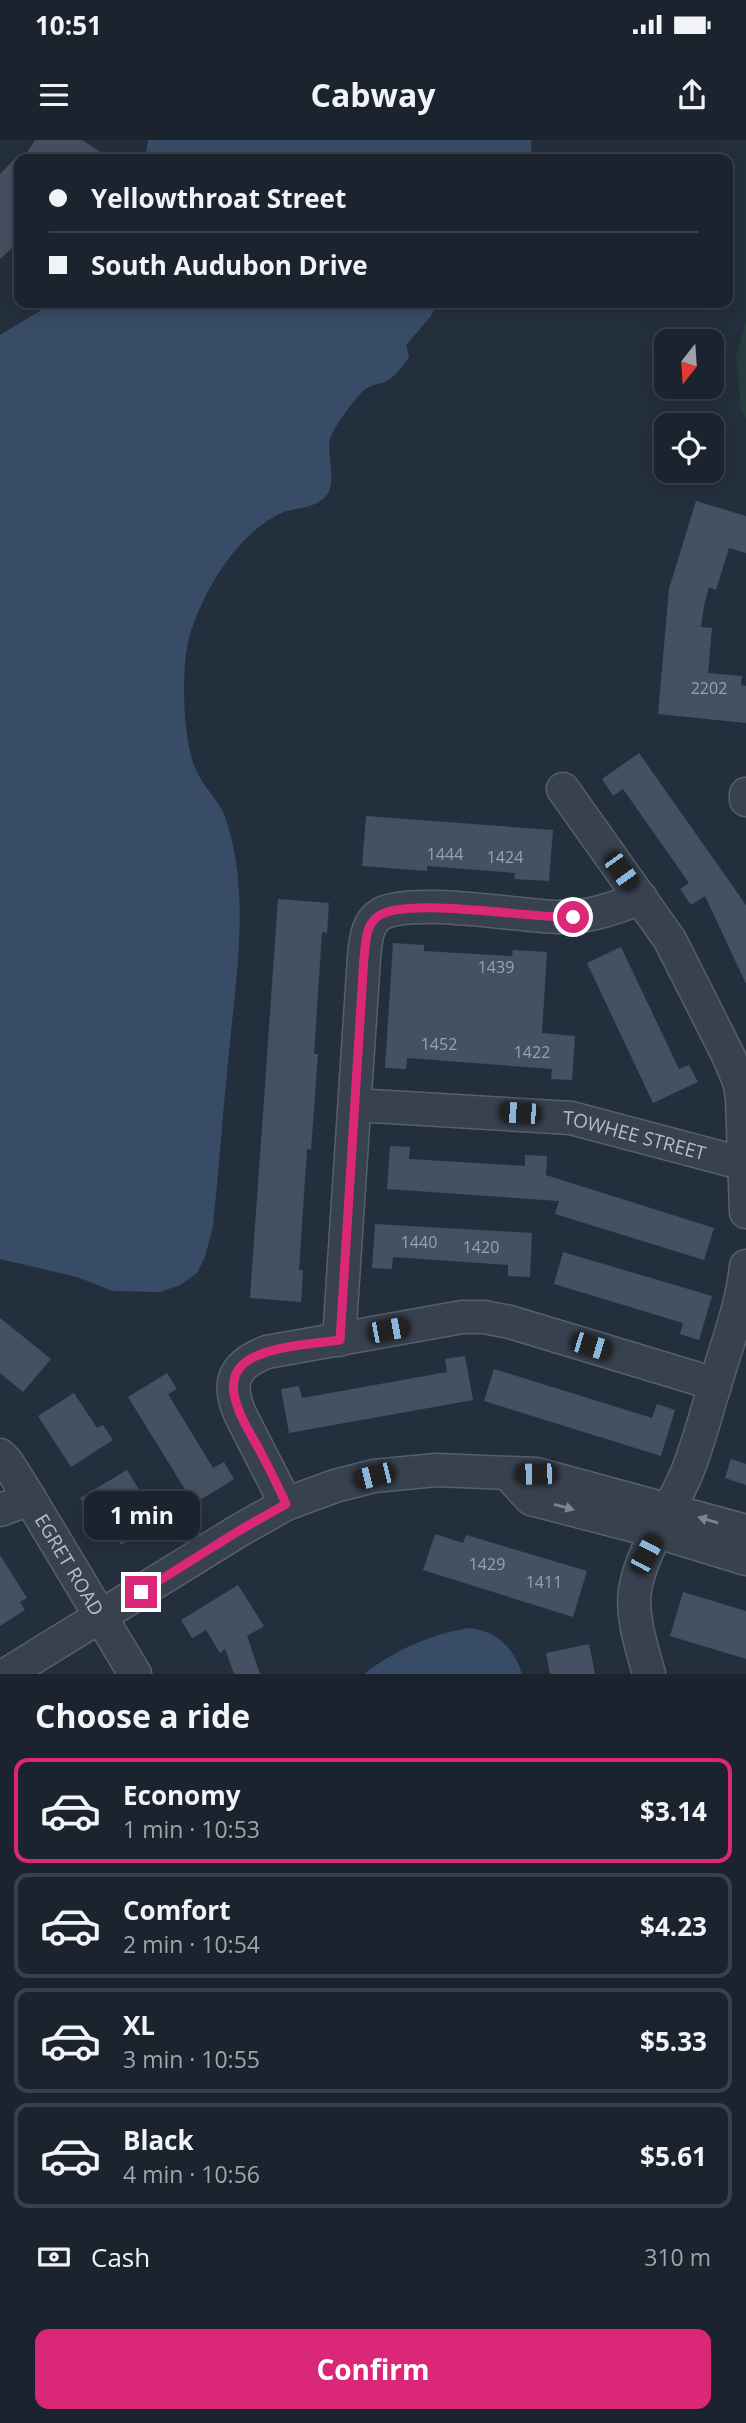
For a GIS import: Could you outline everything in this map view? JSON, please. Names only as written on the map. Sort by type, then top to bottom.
[{"type":"street","points":[[563,789],[670,940],[735,1071],[742,1099],[746,1212]]},
{"type":"street","points":[[746,794],[746,800]]},
{"type":"street","points":[[340,1340],[364,957],[367,933],[374,919],[384,912],[416,906],[559,917],[588,916],[641,898]]},
{"type":"street","name":"TOWHEE STREET","points":[[355,1105],[571,1118],[745,1164]]},
{"type":"street","points":[[649,1674],[634,1601],[643,1562],[695,1453],[739,1304],[746,1266]]},
{"type":"street","points":[[286,1504],[235,1403],[234,1377],[242,1365],[267,1352],[437,1320],[484,1317],[510,1322],[715,1384]]},
{"type":"street","name":"EGRET ROAD","points":[[0,1455],[30,1499],[135,1674]]},
{"type":"street","points":[[7,1674],[286,1504],[335,1486],[374,1476],[436,1470],[536,1474],[664,1521],[746,1559]]},
{"type":"street","points":[[0,1510],[30,1499]]},
{"type":"street","points":[[664,1521],[746,1531]]},
{"type":"green space","points":[[746,321],[746,418],[741,410],[736,356]]},
{"type":"water","points":[[148,140],[531,140],[532,154],[146,154]]},
{"type":"water","points":[[45,308],[435,308],[406,345],[409,357],[399,370],[387,381],[363,391],[336,427],[330,439],[331,483],[326,496],[315,504],[277,515],[235,550],[205,598],[187,645],[184,703],[188,742],[197,772],[225,817],[233,845],[238,874],[239,934],[213,1226],[205,1257],[197,1273],[180,1285],[160,1292],[113,1291],[77,1277],[0,1259],[0,335]]},
{"type":"water","points":[[469,1628],[488,1633],[503,1642],[514,1656],[522,1674],[364,1674],[414,1644]]},
{"type":"building","points":[[35,140],[82,140],[103,154],[26,154]]},
{"type":"building","points":[[14,159],[14,246],[0,259],[0,174]]},
{"type":"building","points":[[696,501],[746,516],[746,553],[729,548],[716,590],[709,587],[701,627],[712,628],[708,673],[742,676],[741,685],[746,686],[746,723],[658,714],[669,589]]},
{"type":"building","points":[[639,753],[746,905],[746,984],[705,896],[691,905],[680,889],[689,883],[623,789],[613,796],[602,779]]},
{"type":"building","points":[[366,816],[553,830],[549,881],[514,879],[515,873],[427,866],[427,871],[362,866]]},
{"type":"building","points":[[278,899],[329,903],[327,933],[322,932],[314,1054],[318,1054],[311,1150],[307,1149],[299,1270],[303,1270],[301,1302],[250,1298]]},
{"type":"building","points":[[393,943],[424,945],[424,951],[512,956],[513,950],[547,952],[542,1033],[575,1036],[572,1080],[551,1079],[552,1069],[407,1058],[406,1069],[385,1068]]},
{"type":"building","points":[[621,947],[679,1069],[689,1065],[698,1082],[653,1103],[587,963]]},
{"type":"building","points":[[390,1146],[410,1147],[409,1159],[525,1166],[525,1155],[547,1156],[546,1175],[714,1228],[704,1260],[555,1214],[559,1201],[387,1189]]},
{"type":"building","points":[[375,1224],[532,1233],[530,1277],[508,1276],[508,1265],[393,1257],[392,1269],[372,1268]]},
{"type":"building","points":[[563,1252],[712,1296],[699,1340],[680,1334],[683,1323],[554,1284]]},
{"type":"building","points":[[0,1318],[51,1359],[23,1392],[0,1373]]},
{"type":"building","points":[[465,1356],[473,1400],[289,1433],[281,1389],[299,1386],[302,1398],[447,1372],[445,1359]]},
{"type":"building","points":[[494,1369],[652,1418],[657,1404],[675,1410],[661,1456],[484,1401]]},
{"type":"building","points":[[167,1373],[177,1389],[168,1394],[213,1468],[224,1462],[234,1479],[194,1504],[128,1397]]},
{"type":"building","points":[[74,1393],[97,1428],[103,1425],[113,1440],[71,1467],[38,1416]]},
{"type":"building","points":[[731,1459],[746,1464],[746,1485],[725,1478]]},
{"type":"building","points":[[127,1470],[159,1522],[121,1545],[115,1534],[110,1538],[99,1520],[95,1523],[80,1498]]},
{"type":"building","points":[[435,1534],[463,1543],[466,1535],[587,1571],[573,1617],[423,1570]]},
{"type":"building","points":[[0,1555],[27,1598],[20,1602],[25,1610],[0,1626]]},
{"type":"building","points":[[238,1585],[264,1626],[247,1636],[260,1674],[234,1674],[225,1649],[220,1653],[206,1630],[192,1638],[181,1620]]},
{"type":"building","points":[[683,1592],[746,1611],[746,1659],[670,1636]]},
{"type":"building","points":[[589,1644],[595,1674],[550,1674],[546,1653]]},
{"type":"route","points":[[141,1592],[286,1504],[235,1403],[234,1377],[242,1365],[267,1352],[340,1340],[364,957],[367,933],[374,919],[384,912],[416,906],[573,917]]}]
